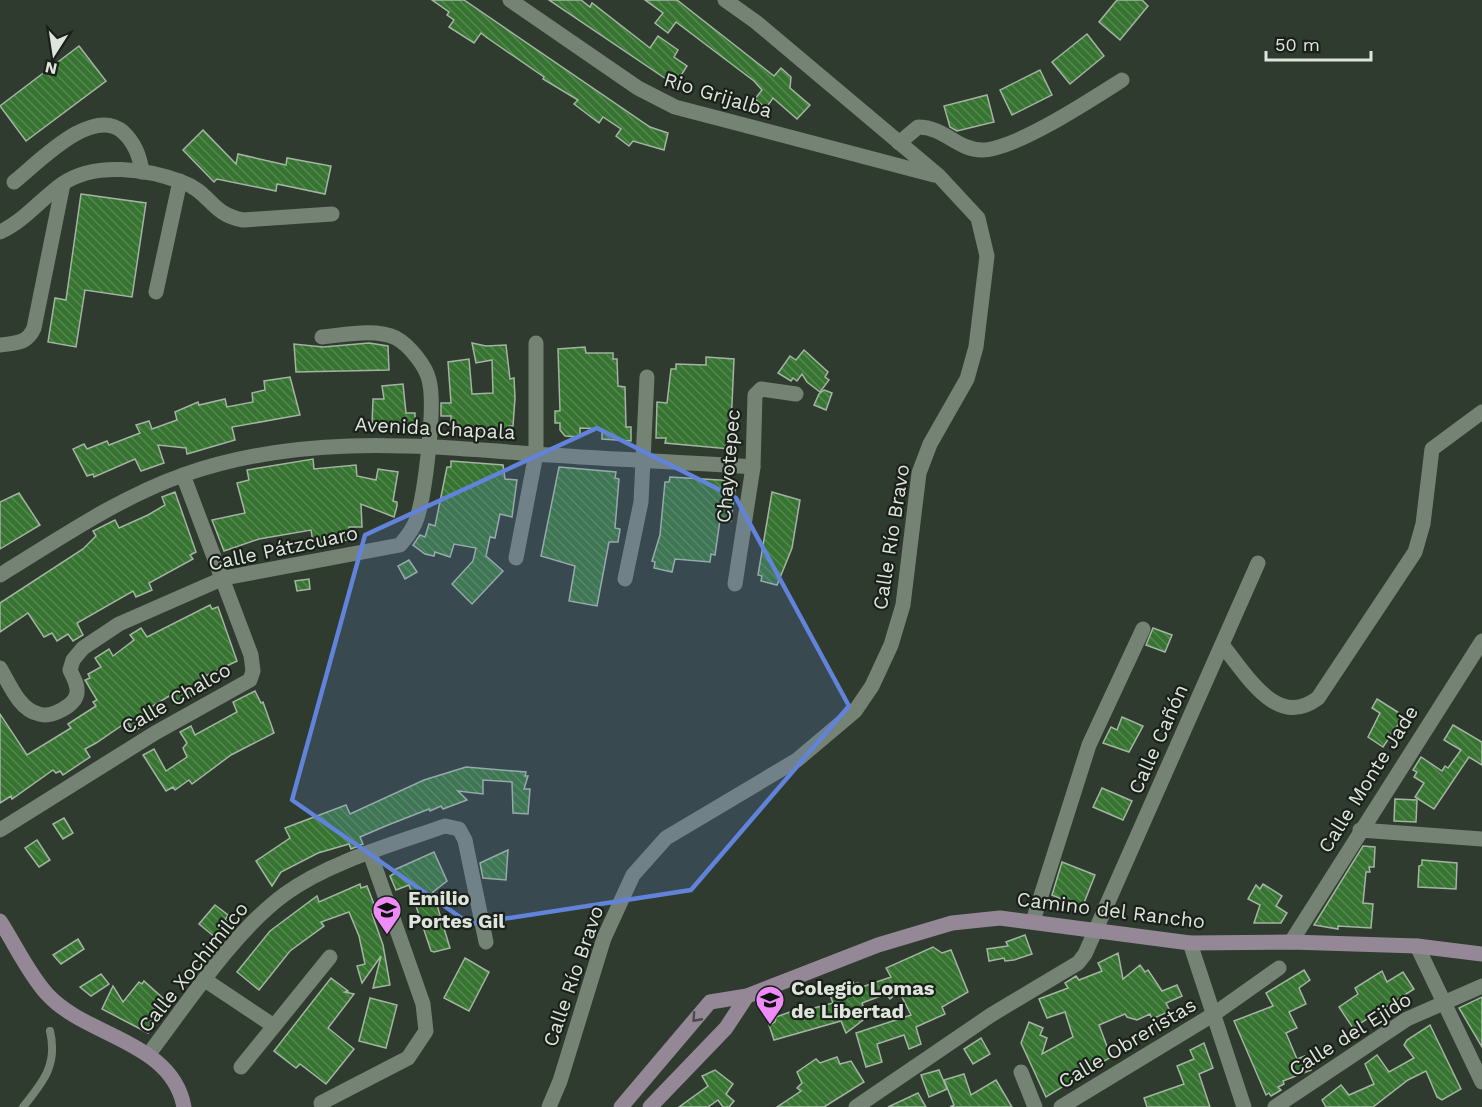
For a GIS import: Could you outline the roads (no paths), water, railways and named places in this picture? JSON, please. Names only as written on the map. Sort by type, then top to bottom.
[{"type":"main road","name":"Camino del Rancho","points":[[621,1107],[710,1002],[747,996],[796,975],[920,931],[977,918],[1033,921],[1190,943],[1291,942],[1417,946],[1482,954]]},
{"type":"main road","points":[[0,921],[47,994],[72,1015],[148,1055],[171,1077],[184,1107]]},
{"type":"main road","points":[[650,1107],[726,1028],[747,996]]},
{"type":"street","name":"Rio Grijalba","points":[[510,0],[638,88],[675,107],[939,176]]},
{"type":"street","name":"Calle Río Bravo","points":[[549,1107],[560,1082],[604,938],[633,875],[666,838],[798,760],[855,711],[872,686],[891,645],[903,605],[919,473],[930,444],[967,379],[976,346],[987,256],[978,218],[939,176],[756,22],[725,0]]},
{"type":"street","points":[[899,143],[918,127],[930,127],[941,131],[966,148],[983,150],[1046,126],[1122,80]]},
{"type":"street","points":[[14,182],[67,139],[90,125],[103,123],[117,126],[129,137],[140,156],[142,172]]},
{"type":"street","points":[[0,232],[14,225],[63,184],[86,172],[107,170],[142,172],[180,181],[203,193],[214,209],[228,218],[243,220],[332,214]]},
{"type":"street","points":[[156,292],[180,181]]},
{"type":"street","points":[[0,345],[21,342],[30,338],[34,328],[63,184]]},
{"type":"street","name":"Calle Pátzcuaro","points":[[0,668],[20,702],[38,714],[51,714],[71,704],[77,694],[76,683],[70,670],[73,660],[84,648],[119,624],[224,578],[399,544],[408,535],[417,519],[428,445],[430,382],[419,359],[396,338],[377,333],[322,337]]},
{"type":"street","points":[[516,558],[536,454],[536,343]]},
{"type":"street","points":[[624,579],[637,527],[645,459],[647,377]]},
{"type":"street","name":"Chayotepec","points":[[735,584],[753,467],[755,395],[760,389],[796,394]]},
{"type":"street","points":[[1222,645],[1268,700],[1283,708],[1295,709],[1308,706],[1318,698],[1415,552],[1423,524],[1432,449],[1482,412]]},
{"type":"street","name":"Avenida Chapala","points":[[0,575],[118,503],[183,475],[240,459],[291,449],[344,445],[428,445],[753,467]]},
{"type":"street","name":"Calle Chalco","points":[[0,830],[155,733],[250,680],[253,671],[251,655],[224,578],[183,475]]},
{"type":"street","name":"Calle Cañón","points":[[856,1107],[991,1016],[1078,963],[1096,931],[1258,563]]},
{"type":"street","points":[[1033,921],[1089,745],[1143,629]]},
{"type":"street","name":"Calle Monte Jade","points":[[1291,942],[1482,641]]},
{"type":"street","name":"Calle Xochimilco","points":[[148,1055],[205,980],[264,911],[286,893],[315,876],[445,826],[459,829],[465,840],[486,942]]},
{"type":"street","points":[[1360,830],[1481,836]]},
{"type":"street","points":[[321,1103],[408,1058],[426,1031],[423,1004],[370,853]]},
{"type":"street","points":[[1190,943],[1244,1107]]},
{"type":"street","points":[[1417,946],[1482,1082]]},
{"type":"street","points":[[240,1067],[330,957]]},
{"type":"street","name":"Calle Obreristas","points":[[1061,1107],[1214,1014],[1280,968]]},
{"type":"street","points":[[205,980],[274,1026]]},
{"type":"street","name":"Calle del Ejido","points":[[1275,1107],[1407,1019],[1482,986]]},
{"type":"street","points":[[1021,1071],[1035,1107]]},
{"type":"lane","points":[[23,1107],[40,1086],[51,1065],[54,1048],[50,1031]]},
{"type":"place","name":"Emilio Portes Gil","points":[[387,936]]},
{"type":"place","name":"Colegio Lomas de Libertad","points":[[770,1026]]}]
